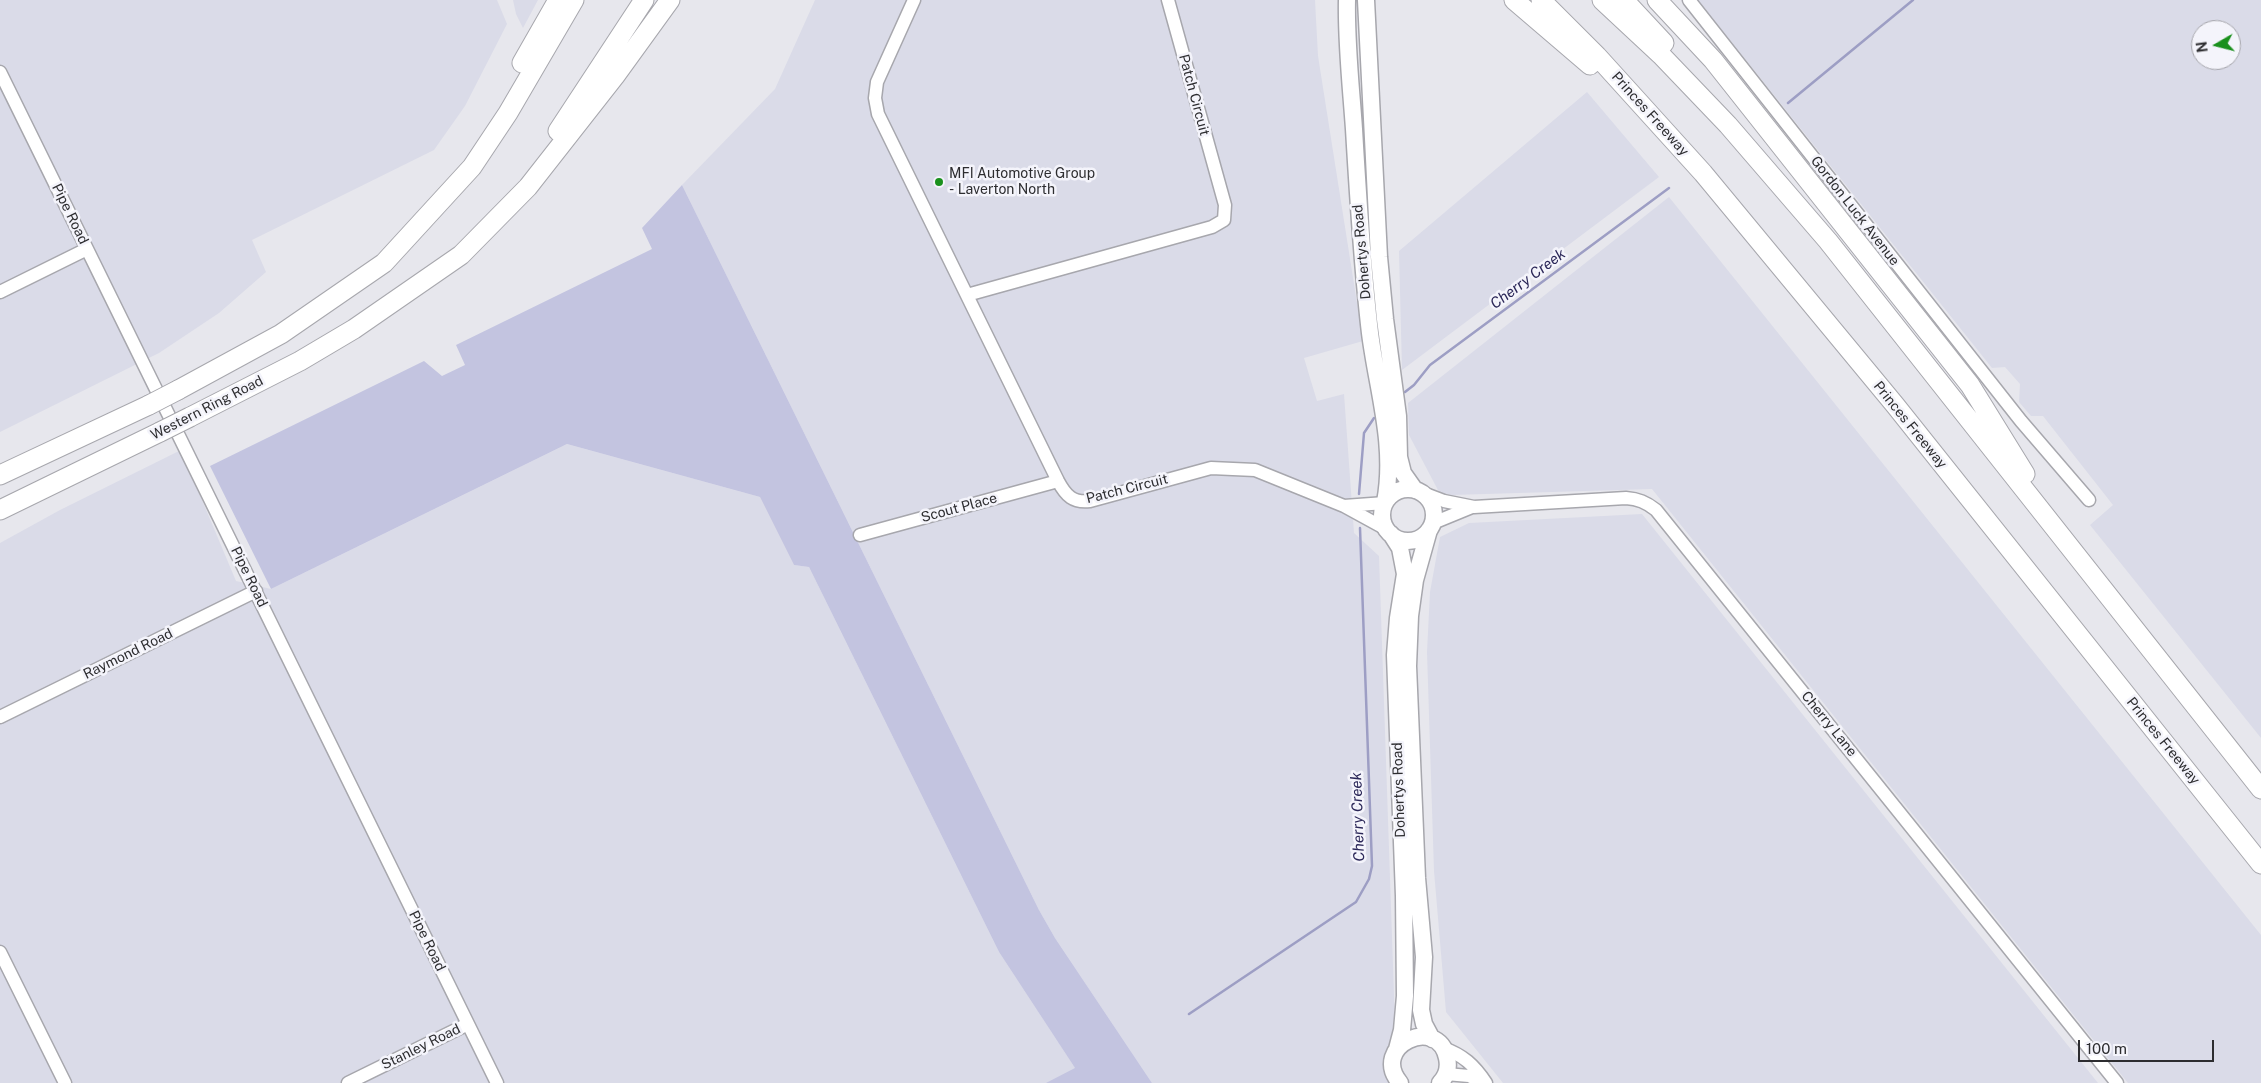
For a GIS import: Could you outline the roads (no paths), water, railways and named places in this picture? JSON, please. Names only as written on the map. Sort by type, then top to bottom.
[{"type":"highway","points":[[384,263],[465,160],[558,0]]},
{"type":"highway","points":[[384,263],[472,167],[508,113],[574,0]]},
{"type":"highway","points":[[407,292],[457,249],[521,179],[552,140],[644,0]]},
{"type":"highway","points":[[407,292],[461,255],[528,186],[615,76],[670,0]]},
{"type":"highway","points":[[1514,0],[1633,103],[1703,173]]},
{"type":"highway","name":"Princes Freeway","points":[[1541,0],[1597,56],[1703,173],[1895,406],[2261,864]]},
{"type":"highway","points":[[1602,0],[1661,55],[1728,125],[1828,241]]},
{"type":"highway","points":[[1624,0],[1716,100],[2261,789]]},
{"type":"highway","points":[[1657,0],[1713,60],[1970,385],[2069,547]]},
{"type":"highway","name":"Western Ring Road","points":[[0,475],[149,405],[281,334],[384,263]]},
{"type":"highway","name":"Western Ring Road","points":[[0,510],[300,361],[354,329],[407,292]]},
{"type":"main road","name":"Dohertys Road","points":[[1347,0],[1364,282],[1371,344],[1388,442],[1388,480],[1385,503]]},
{"type":"main road","name":"Dohertys Road","points":[[1366,0],[1379,257],[1398,416],[1399,457],[1403,473],[1419,491]]},
{"type":"main road","points":[[1402,489],[1419,491],[1433,506],[1431,527],[1415,540],[1398,539],[1389,531],[1382,514],[1385,503],[1395,492],[1402,489]]},
{"type":"main road","name":"Dohertys Road","points":[[1431,527],[1415,580],[1408,648],[1417,878],[1424,957],[1421,1010],[1424,1024],[1447,1056],[1443,1080]]},
{"type":"main road","name":"Dohertys Road","points":[[1389,531],[1400,548],[1405,574],[1398,618],[1395,655],[1404,896],[1405,987],[1402,1030],[1392,1064],[1400,1083]]},
{"type":"main road","points":[[1397,1049],[1416,1036],[1437,1043]]},
{"type":"street","name":"Patch Circuit","points":[[914,0],[877,82],[875,98],[878,114],[1058,481],[1068,496],[1082,502],[1211,468],[1255,470],[1344,506],[1389,531]]},
{"type":"street","name":"Patch Circuit","points":[[967,295],[1212,228],[1224,220],[1224,205],[1168,0]]},
{"type":"street","name":"Gordon Luck Avenue","points":[[1688,0],[2021,421],[2089,500]]},
{"type":"street","name":"Pipe Road","points":[[0,72],[497,1083]]},
{"type":"street","points":[[0,292],[86,249]]},
{"type":"street","name":"Scout Place","points":[[860,535],[1058,481]]},
{"type":"street","name":"Cherry Lane","points":[[1419,491],[1444,501],[1474,507],[1626,498],[1648,503],[1656,510],[2117,1083]]},
{"type":"street","name":"Patch Circuit","points":[[1344,506],[1385,503]]},
{"type":"street","name":"Cherry Lane","points":[[1431,527],[1474,507]]},
{"type":"street","name":"Raymond Road","points":[[0,717],[256,591]]},
{"type":"street","points":[[0,952],[65,1083]]},
{"type":"street","name":"Stanley Road","points":[[348,1083],[468,1024]]},
{"type":"street","points":[[1437,1043],[1467,1060],[1484,1083]]},
{"type":"street","points":[[1443,1080],[1469,1076],[1484,1083]]},
{"type":"waterway","name":"Cherry Creek","points":[[1788,103],[1913,0]]},
{"type":"waterway","name":"Cherry Creek","points":[[1405,392],[1414,385],[1430,365],[1669,188]]},
{"type":"waterway","name":"Cherry Creek","points":[[1359,494],[1364,433],[1374,418]]},
{"type":"waterway","name":"Cherry Creek","points":[[1189,1014],[1356,902],[1369,879],[1372,866],[1360,528]]},
{"type":"place","name":"MFI Automotive Group - Laverton North","points":[[939,182]]}]
